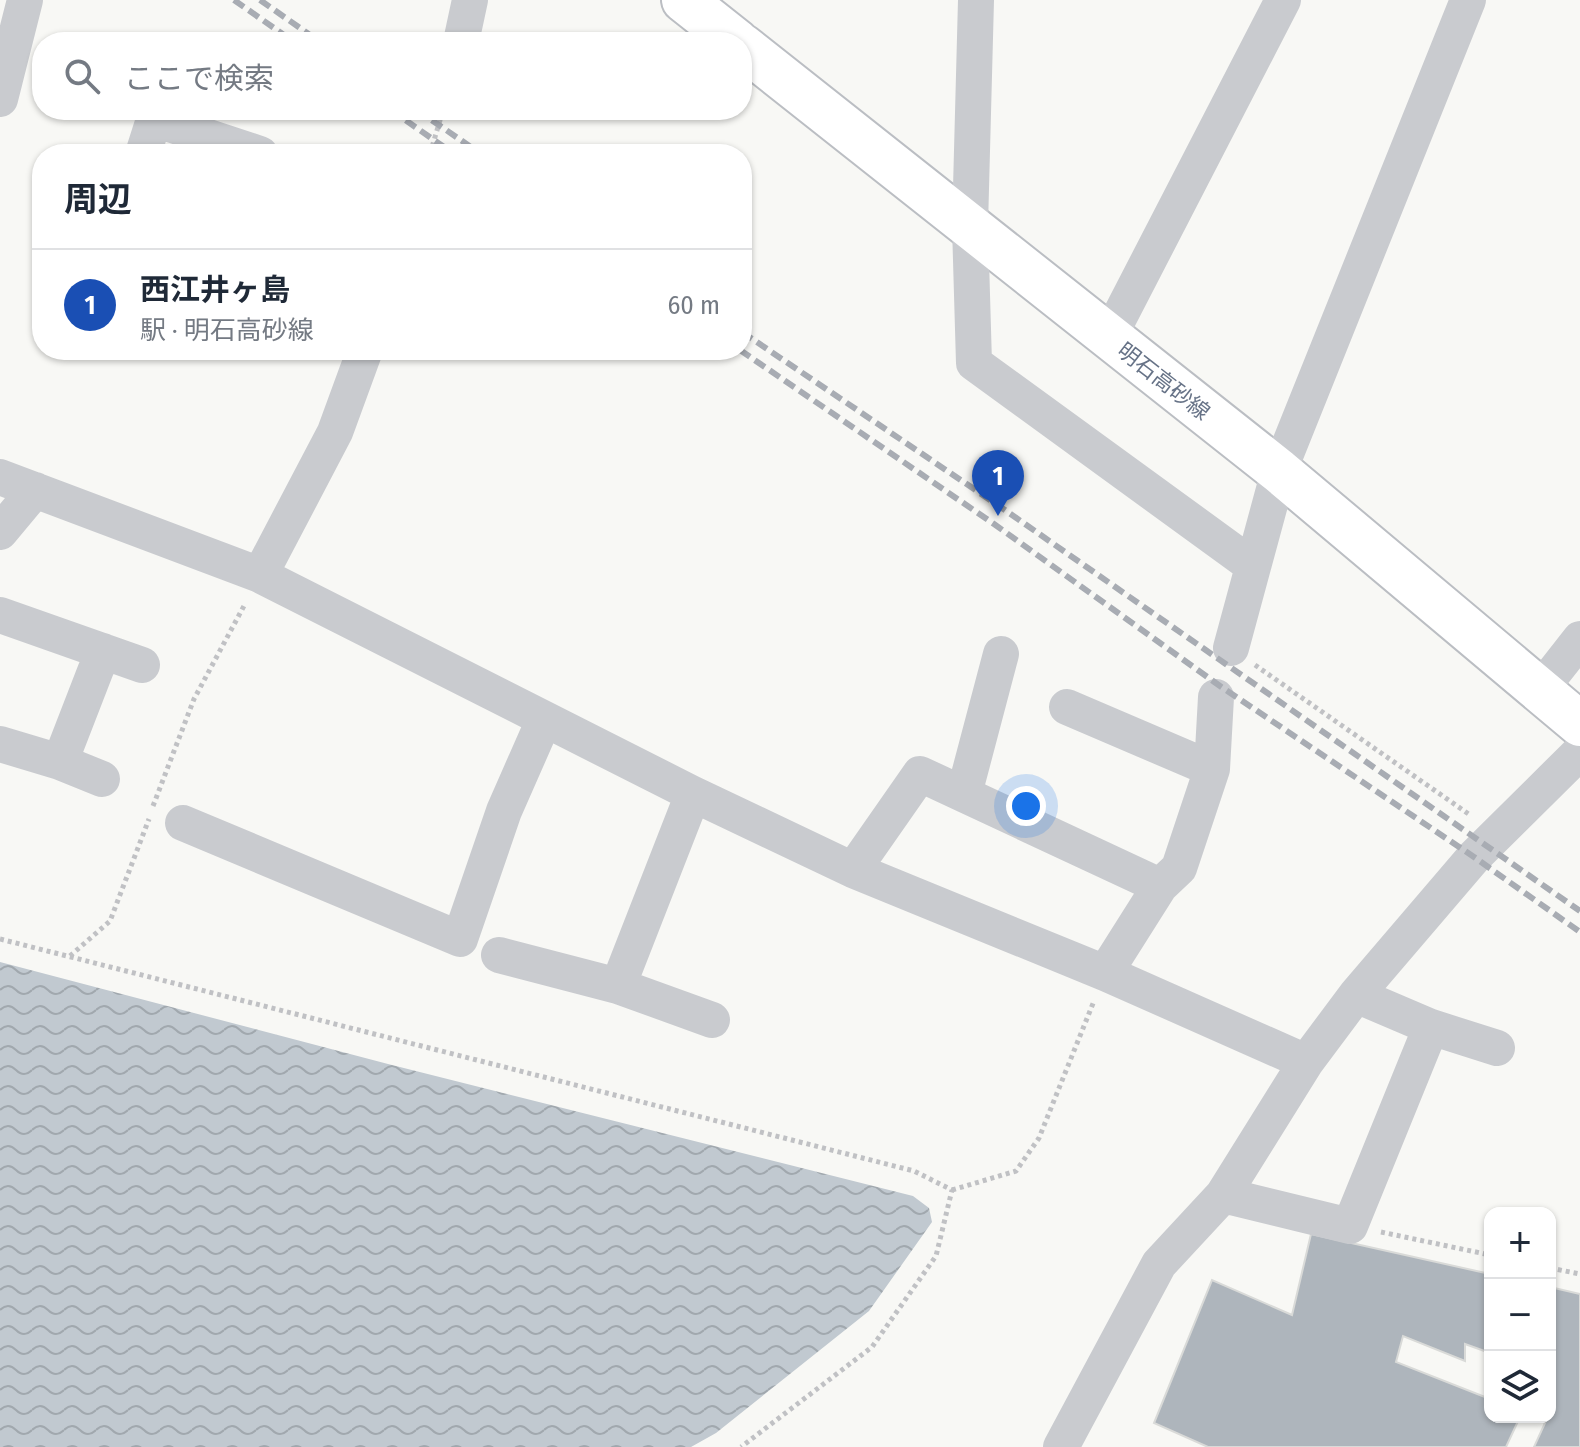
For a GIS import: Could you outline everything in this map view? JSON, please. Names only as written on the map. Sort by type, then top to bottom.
[{"type":"main road","points":[[684,0],[724,32]]},
{"type":"main road","name":"明石高砂線","points":[[752,54],[1279,471],[1580,724]]},
{"type":"street","points":[[0,99],[25,0]]},
{"type":"street","points":[[463,32],[470,0]]},
{"type":"street","points":[[976,0],[970,226],[974,363],[1253,566]]},
{"type":"street","points":[[1109,337],[1283,0]]},
{"type":"street","points":[[1231,648],[1279,471],[1468,0]]},
{"type":"street","points":[[146,144],[154,120]]},
{"type":"street","points":[[169,120],[233,144]]},
{"type":"street","points":[[260,575],[335,432],[361,360]]},
{"type":"street","points":[[0,477],[260,575],[544,720],[853,870],[1105,973],[1306,1062]]},
{"type":"street","points":[[0,532],[35,490]]},
{"type":"street","points":[[0,615],[142,665]]},
{"type":"street","points":[[1540,690],[1580,639]]},
{"type":"street","points":[[60,762],[103,651]]},
{"type":"street","points":[[964,794],[1001,654]]},
{"type":"street","points":[[1105,973],[1160,886],[1179,868],[1212,769],[1216,697]]},
{"type":"street","points":[[1067,707],[1212,769]]},
{"type":"street","points":[[183,823],[460,939],[504,811],[544,720]]},
{"type":"street","points":[[0,744],[60,762],[102,779]]},
{"type":"street","points":[[1061,1447],[1159,1264],[1223,1195],[1306,1062],[1356,995],[1497,834],[1580,752]]},
{"type":"street","points":[[853,870],[920,774],[1160,886]]},
{"type":"street","points":[[618,986],[693,794]]},
{"type":"street","points":[[499,955],[618,986],[712,1020]]},
{"type":"street","points":[[1356,995],[1431,1027],[1497,1048]]},
{"type":"street","points":[[1223,1195],[1350,1226],[1431,1027]]},
{"type":"path","points":[[433,144],[440,120]]},
{"type":"path","points":[[70,957],[110,921],[194,699],[260,575]]},
{"type":"path","points":[[1231,648],[1497,834]]},
{"type":"path","points":[[0,939],[914,1171],[952,1190],[1016,1171],[1039,1138],[1105,973]]},
{"type":"path","points":[[741,1447],[872,1347],[936,1256],[952,1190]]},
{"type":"path","points":[[1350,1226],[1484,1254]]},
{"type":"path","points":[[1556,1269],[1580,1274]]},
{"type":"water","points":[[0,962],[388,1064],[913,1196],[929,1208],[932,1222],[869,1311],[716,1433],[691,1447],[0,1447]]},
{"type":"building","points":[[1311,1234],[1484,1273],[1484,1351],[1465,1344],[1465,1361],[1403,1336],[1396,1362],[1484,1397],[1484,1423],[1517,1423],[1506,1447],[1208,1447],[1154,1423],[1212,1280],[1292,1315]]},
{"type":"building","points":[[1556,1288],[1580,1294],[1580,1447],[1534,1447],[1545,1423],[1556,1423]]},
{"type":"railway","points":[[234,0],[280,32]]},
{"type":"railway","points":[[260,0],[306,32]]},
{"type":"railway","points":[[405,120],[440,144]]},
{"type":"railway","points":[[432,120],[466,144]]},
{"type":"railway","points":[[752,339],[1002,508],[1580,911]]},
{"type":"railway","points":[[752,358],[994,524],[1220,686],[1580,932]]},
{"type":"place","name":"西江井ヶ島","points":[[998,516]]}]
